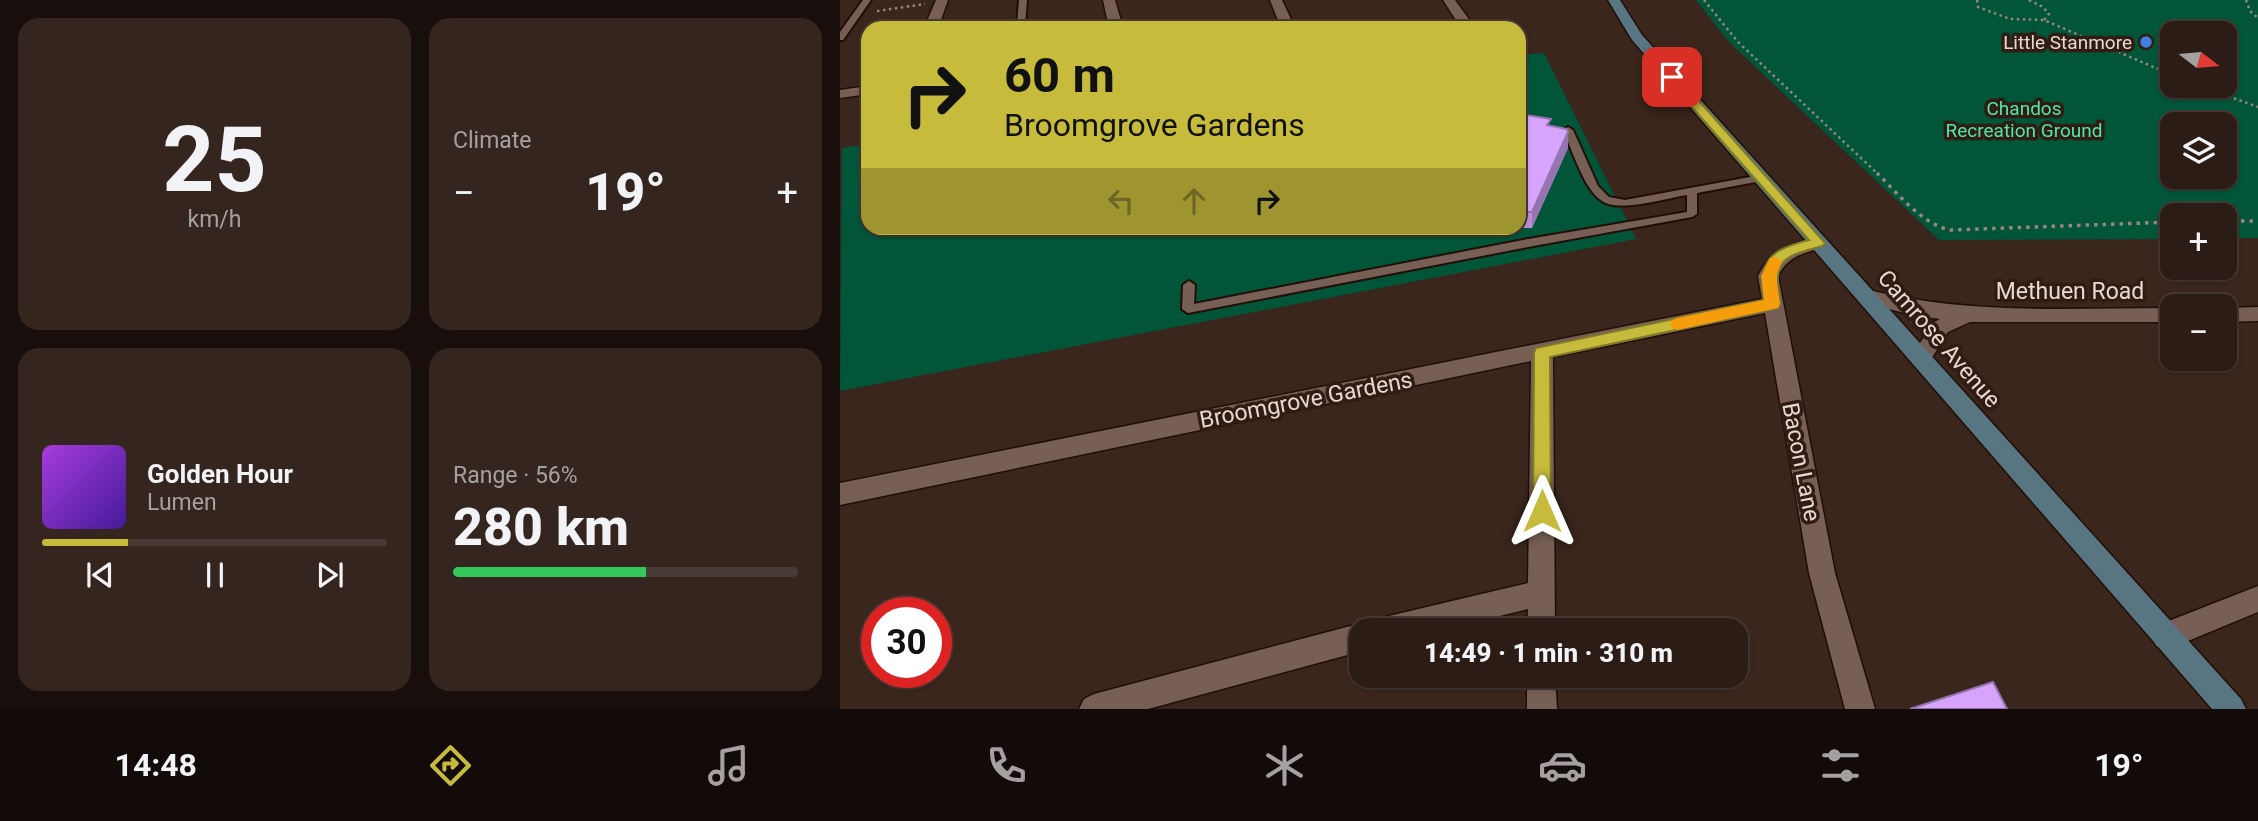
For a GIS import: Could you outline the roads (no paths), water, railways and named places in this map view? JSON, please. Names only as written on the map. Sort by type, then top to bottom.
[{"type":"street","points":[[1109,0],[1114,21]]},
{"type":"street","points":[[1276,0],[1286,21]]},
{"type":"street","points":[[1449,0],[1463,21]]},
{"type":"street","name":"Camrose Avenue","points":[[1614,0],[1637,37],[2231,709]]},
{"type":"street","points":[[934,21],[941,1]]},
{"type":"street","points":[[840,94],[861,91]]},
{"type":"street","name":"Bacon Lane","points":[[1818,243],[1793,249],[1775,261],[1769,276],[1822,573],[1860,709]]},
{"type":"street","name":"Methuen Road","points":[[1868,297],[1912,308],[1967,315],[2160,315]]},
{"type":"street","name":"Broomgrove Gardens","points":[[840,494],[1772,304]]},
{"type":"street","points":[[2237,315],[2258,314]]},
{"type":"street","name":"Methuen Road","points":[[1921,358],[1941,327],[1967,315]]},
{"type":"street","points":[[1541,618],[1542,353]]},
{"type":"street","points":[[1438,618],[1541,593]]},
{"type":"street","points":[[2166,636],[2258,598]]},
{"type":"street","points":[[1094,709],[1349,640]]},
{"type":"street","points":[[1541,688],[1542,709]]},
{"type":"lane","points":[[840,37],[867,0]]},
{"type":"lane","points":[[1021,21],[1023,0]]},
{"type":"lane","points":[[1568,130],[1594,187],[1606,200],[1625,203],[1761,178]]},
{"type":"lane","points":[[1189,285],[1188,309],[1692,214],[1692,191]]},
{"type":"place","name":"Little Stanmore","points":[[2146,42]]},
{"type":"park label","name":"Chandos Recreation Ground","points":[[2024,119]]}]
